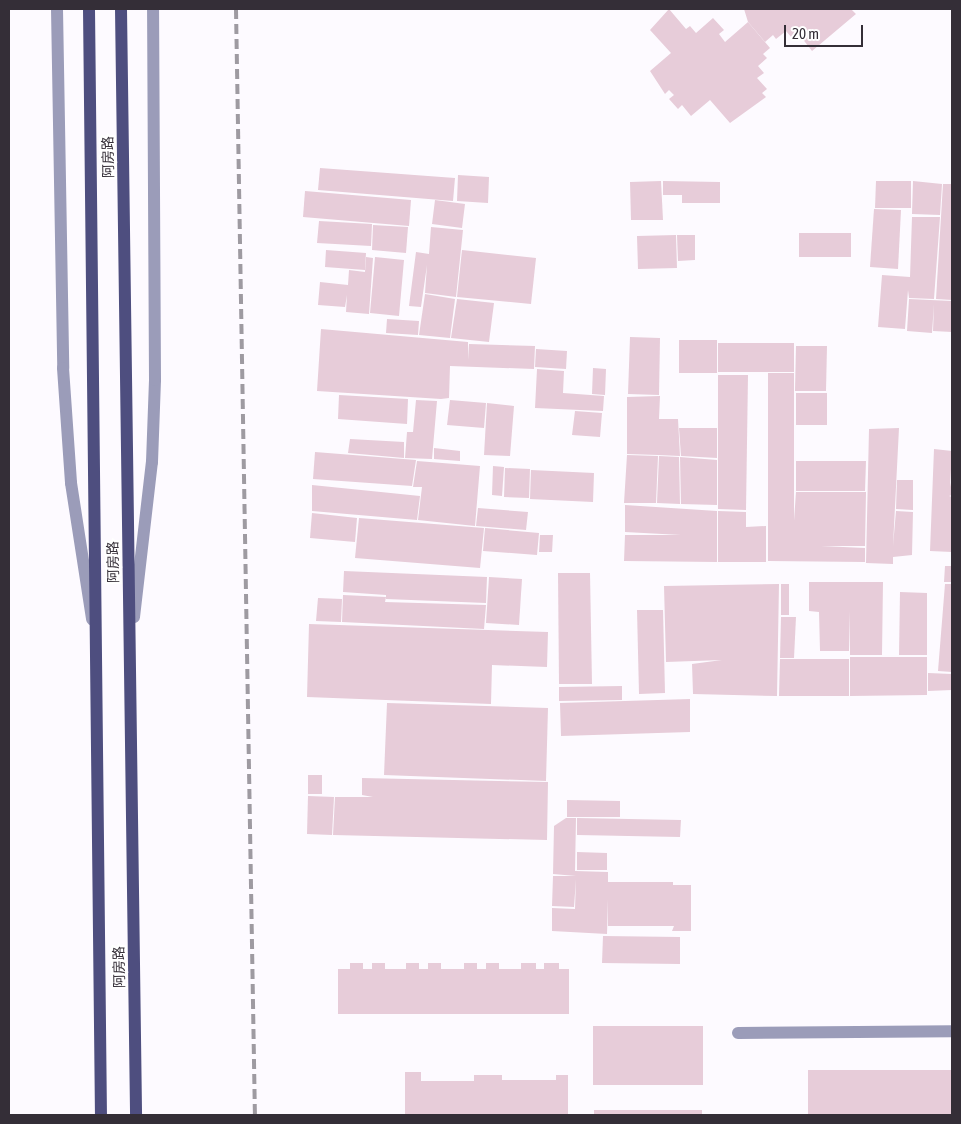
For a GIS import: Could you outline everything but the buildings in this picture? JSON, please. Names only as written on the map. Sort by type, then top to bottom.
[{"type":"main road","name":"阿房路","points":[[89,9],[95,390],[101,1115]]},
{"type":"main road","name":"阿房路","points":[[121,9],[136,1115]]},
{"type":"street","points":[[57,9],[63,368],[72,483],[97,654]]},
{"type":"street","points":[[130,652],[152,462],[155,380],[153,9]]},
{"type":"street","points":[[738,1033],[952,1032]]},
{"type":"railway","points":[[236,9],[255,1115]]}]
